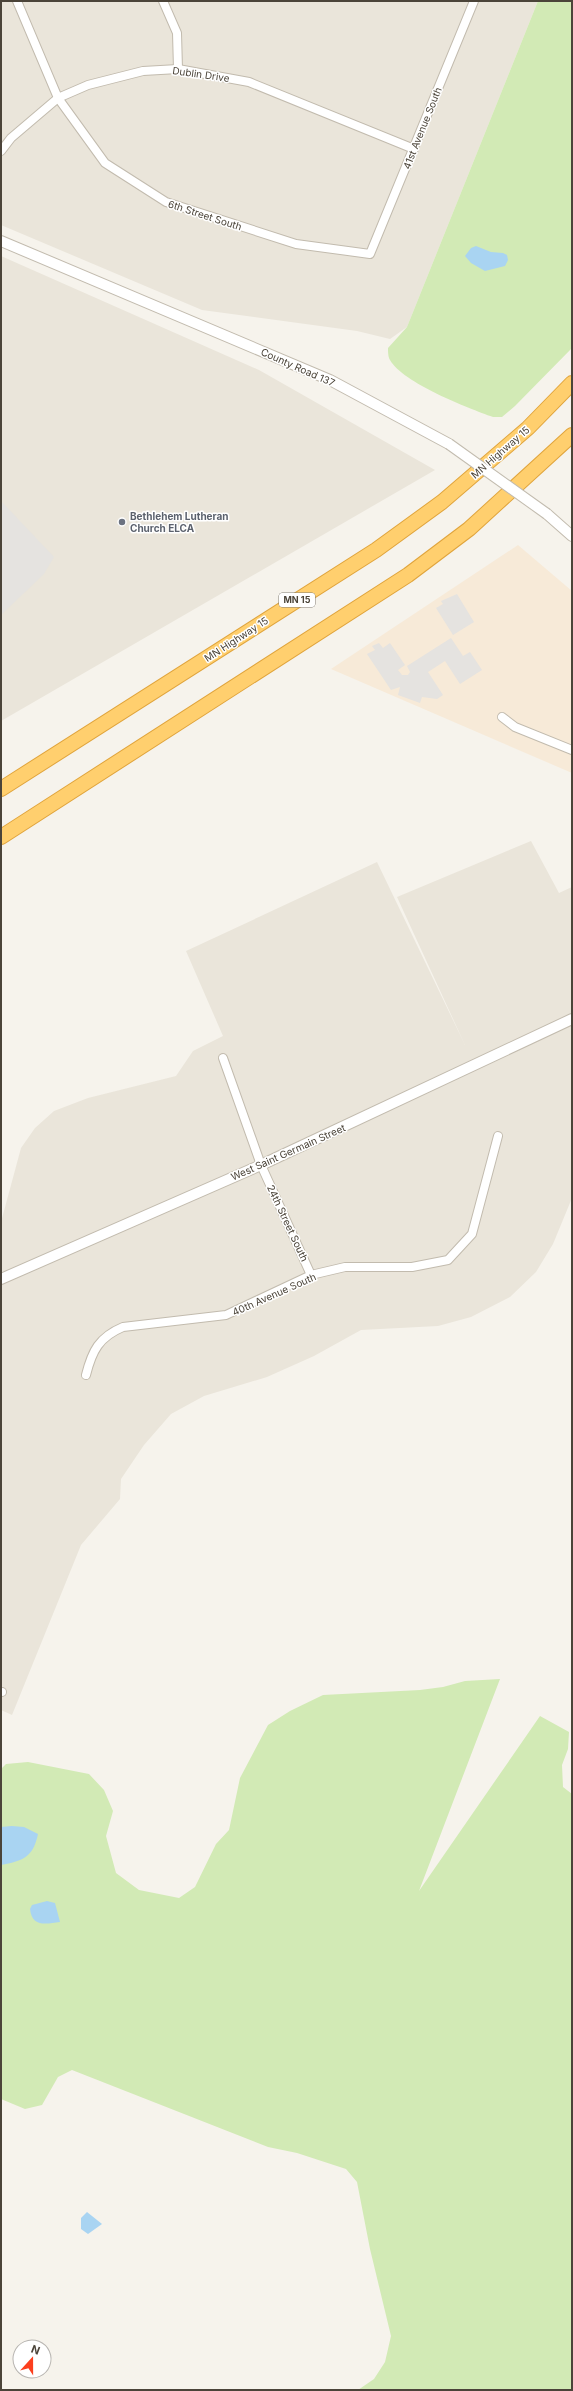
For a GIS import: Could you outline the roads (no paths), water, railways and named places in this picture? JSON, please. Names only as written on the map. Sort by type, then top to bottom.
[{"type":"highway","name":"MN Highway 15","points":[[1,789],[376,550],[442,502],[528,428],[572,383]]},
{"type":"highway","points":[[1,836],[408,575],[470,529],[572,435]]},
{"type":"street","name":"6th Street South","points":[[18,1],[58,98],[105,163],[166,202],[296,244],[370,254]]},
{"type":"street","points":[[163,1],[177,33],[178,69]]},
{"type":"street","name":"41st Avenue South","points":[[370,254],[474,1]]},
{"type":"street","name":"Dublin Drive","points":[[1,151],[11,138],[58,98],[88,85],[143,70],[178,69],[249,82],[414,149]]},
{"type":"street","name":"County Road 137","points":[[1,241],[330,380],[449,444],[547,514],[572,536]]},
{"type":"street","points":[[502,717],[515,727],[572,750]]},
{"type":"street","name":"West Saint Germain Street","points":[[1,1279],[261,1165],[460,1073],[572,1019]]},
{"type":"street","name":"24th Street South","points":[[223,1058],[261,1165],[311,1274]]},
{"type":"street","name":"40th Avenue South","points":[[86,1375],[91,1354],[108,1333],[123,1327],[226,1316],[311,1274],[345,1267],[412,1268],[448,1260],[472,1234],[498,1136]]},
{"type":"water","points":[[476,246],[491,252],[503,253],[507,255],[508,260],[505,266],[485,271],[471,263],[465,256],[471,248]]},
{"type":"water","points":[[1,1827],[24,1827],[38,1834],[36,1842],[26,1857],[15,1862],[1,1865]]},
{"type":"water","points":[[47,1901],[55,1903],[60,1922],[44,1924],[36,1922],[33,1919],[30,1909],[32,1905]]},
{"type":"water","points":[[87,2212],[102,2224],[88,2234],[81,2229],[81,2218]]},
{"type":"place","name":"Bethlehem Lutheran Church ELCA","points":[[122,522]]}]
